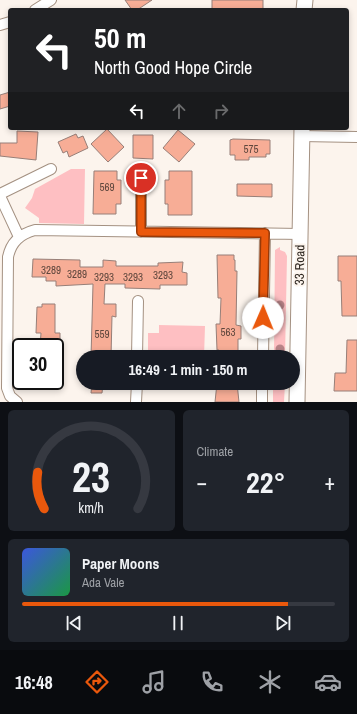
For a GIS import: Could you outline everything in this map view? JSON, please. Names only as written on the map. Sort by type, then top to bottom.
[{"type":"main road","name":"33 Road","points":[[297,402],[302,132]]},
{"type":"street","points":[[38,8],[51,0]]},
{"type":"street","points":[[302,132],[357,138]]},
{"type":"street","points":[[19,237],[0,195],[52,169]]},
{"type":"street","points":[[141,178],[141,232]]},
{"type":"street","points":[[17,402],[10,396],[7,388],[8,257],[10,249],[19,237],[26,232],[35,230],[300,234]]},
{"type":"street","points":[[263,350],[265,233]]},
{"type":"street","points":[[137,350],[138,301]]},
{"type":"street","points":[[136,402],[137,390]]},
{"type":"street","points":[[262,390],[262,402]]},
{"type":"shaded area","points":[[71,169],[85,169],[84,224],[39,223],[39,218],[25,208],[32,198],[35,189]]},
{"type":"shaded area","points":[[280,247],[280,250],[285,252],[287,256],[285,350],[274,350],[275,250]]},
{"type":"shaded area","points":[[159,325],[205,326],[204,350],[148,350],[148,333],[159,333]]},
{"type":"shaded area","points":[[273,390],[285,390],[284,402],[273,402]]},
{"type":"building","points":[[125,0],[152,0],[140,8],[131,8]]},
{"type":"building","points":[[212,0],[263,0],[263,8],[212,8]]},
{"type":"building","points":[[8,93],[8,107],[0,109],[0,95]]},
{"type":"building","points":[[106,130],[108,130],[124,147],[108,162],[91,144]]},
{"type":"building","points":[[178,130],[195,144],[179,162],[163,148]]},
{"type":"building","points":[[17,131],[38,132],[36,160],[0,156],[0,143],[17,143]]},
{"type":"building","points":[[76,134],[78,138],[83,136],[88,148],[69,157],[67,151],[63,153],[58,142]]},
{"type":"building","points":[[133,135],[153,135],[153,159],[133,158]]},
{"type":"building","points":[[230,140],[270,140],[270,154],[266,154],[266,157],[249,157],[249,160],[235,160],[235,155],[230,155]]},
{"type":"building","points":[[94,171],[117,171],[117,180],[121,180],[121,204],[116,204],[116,214],[93,214]]},
{"type":"building","points":[[169,171],[192,171],[192,215],[168,215],[168,204],[165,204],[165,180],[169,180]]},
{"type":"building","points":[[237,184],[272,184],[272,197],[237,196]]},
{"type":"building","points":[[217,255],[234,255],[235,271],[237,271],[236,325],[241,326],[241,339],[238,339],[238,350],[217,350],[216,324],[220,324],[221,298],[218,298]]},
{"type":"building","points":[[338,256],[357,256],[357,316],[342,316],[341,281],[338,281]]},
{"type":"building","points":[[33,259],[80,260],[80,267],[103,267],[103,260],[116,261],[116,266],[158,266],[158,263],[183,262],[182,272],[187,273],[187,285],[160,285],[160,289],[125,288],[125,284],[105,284],[104,304],[116,304],[116,317],[112,316],[111,350],[91,350],[93,284],[56,286],[56,281],[46,281],[46,277],[32,277]]},
{"type":"building","points":[[42,304],[55,304],[55,333],[60,333],[60,338],[41,338],[41,333],[36,333],[37,307],[42,307]]},
{"type":"building","points":[[347,340],[357,340],[357,391],[334,391],[335,373],[346,373]]},
{"type":"building","points":[[91,390],[102,390],[102,393],[91,393]]},
{"type":"building","points":[[216,390],[238,390],[239,402],[215,402]]},
{"type":"route","points":[[141,178],[141,232],[265,233],[263,318]]}]
